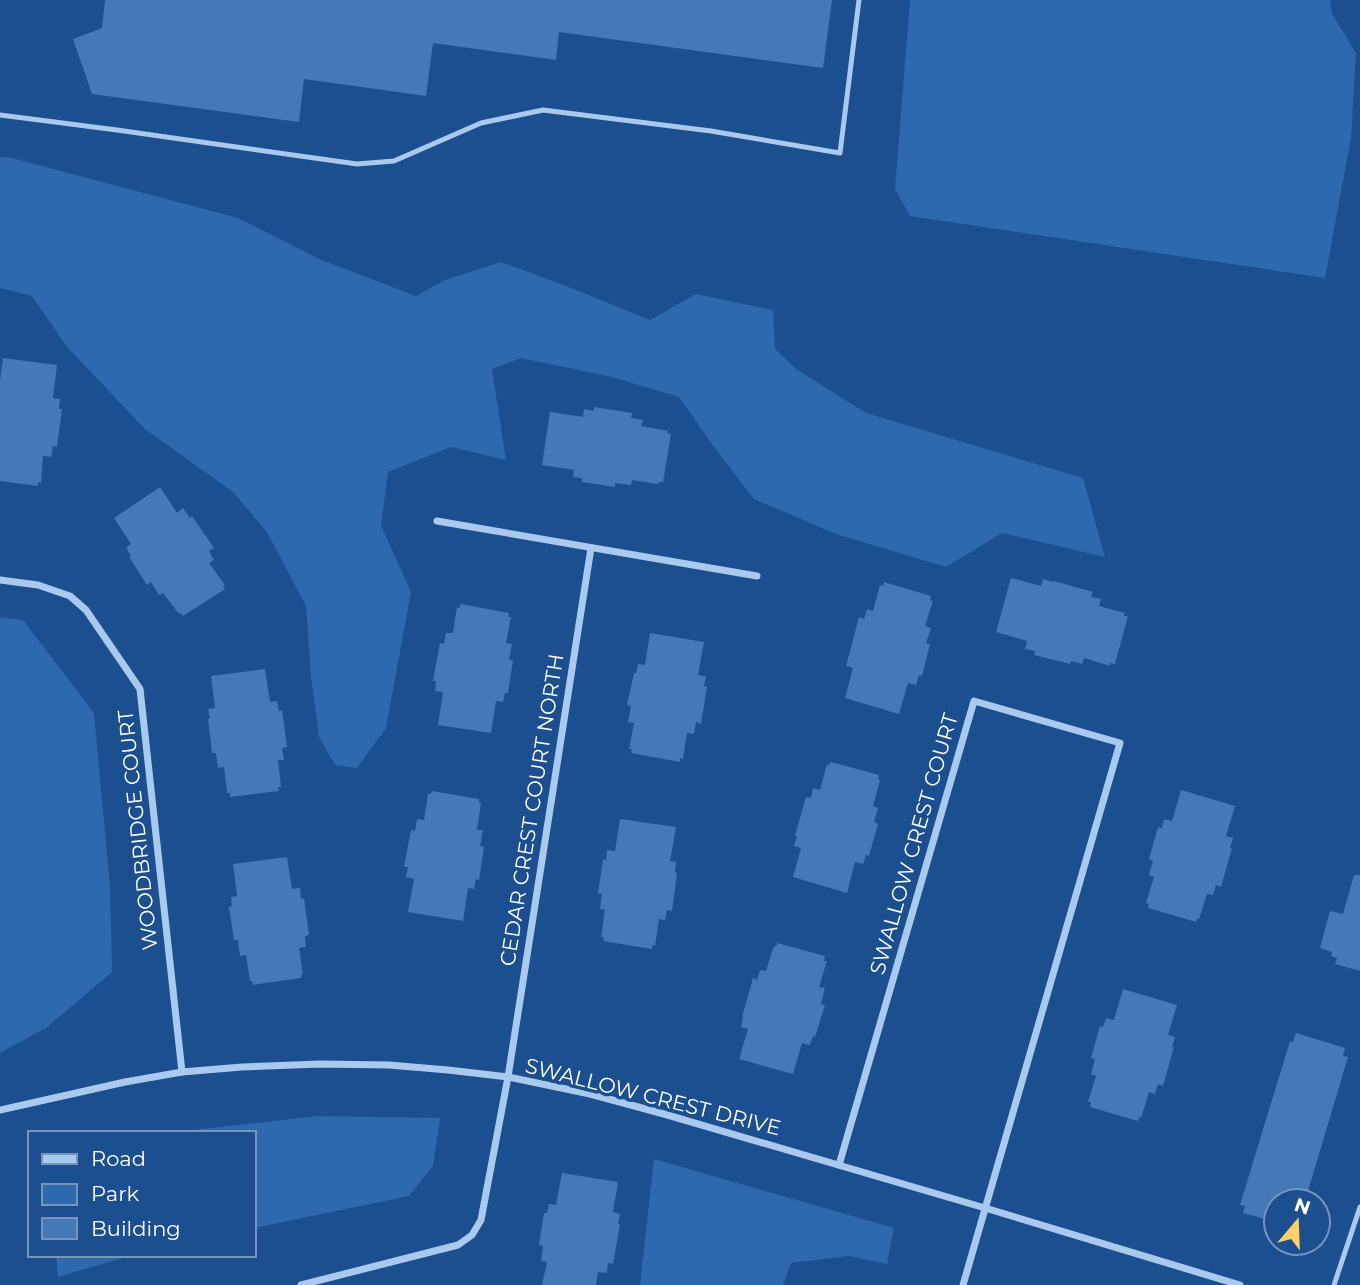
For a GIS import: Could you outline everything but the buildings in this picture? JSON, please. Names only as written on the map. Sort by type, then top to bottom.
[{"type":"street","points":[[437,521],[757,576]]},
{"type":"street","name":"CEDAR CREST COURT NORTH","points":[[301,1285],[458,1245],[472,1235],[481,1220],[508,1077],[591,548]]},
{"type":"street","name":"WOODBRIDGE COURT","points":[[0,580],[38,585],[70,596],[86,610],[140,689],[182,1072]]},
{"type":"street","name":"SWALLOW CREST COURT","points":[[839,1164],[974,701],[1120,743],[985,1208]]},
{"type":"street","name":"SWALLOW CREST DRIVE","points":[[0,1110],[125,1082],[182,1072],[242,1067],[320,1064],[413,1067],[508,1077],[590,1094],[839,1164],[1240,1285]]},
{"type":"street","points":[[963,1285],[985,1208]]},
{"type":"lane","points":[[0,115],[358,164],[394,161],[481,123],[543,110],[711,131],[841,153],[859,0]]},
{"type":"lane","points":[[1334,1285],[1360,1207]]},
{"type":"green space","points":[[910,0],[1330,0],[1332,14],[1356,53],[1351,138],[1325,278],[910,216],[895,189]]},
{"type":"green space","points":[[0,157],[238,218],[319,259],[416,296],[445,280],[501,262],[650,320],[696,294],[773,310],[775,349],[796,369],[866,413],[1083,478],[1105,557],[1002,533],[946,567],[836,534],[754,499],[679,397],[612,377],[521,358],[492,369],[506,460],[451,447],[388,472],[381,526],[411,592],[386,728],[357,768],[335,765],[319,737],[306,606],[267,532],[233,492],[145,429],[68,348],[32,296],[0,288]]},
{"type":"green space","points":[[0,617],[23,620],[94,713],[110,886],[112,972],[46,1028],[0,1053]]},
{"type":"green space","points":[[318,1116],[440,1118],[433,1166],[409,1196],[256,1228],[256,1131],[184,1131]]},
{"type":"green space","points":[[654,1159],[894,1228],[887,1264],[848,1256],[791,1263],[783,1285],[640,1285]]},
{"type":"green space","points":[[56,1257],[126,1257],[58,1277]]}]
